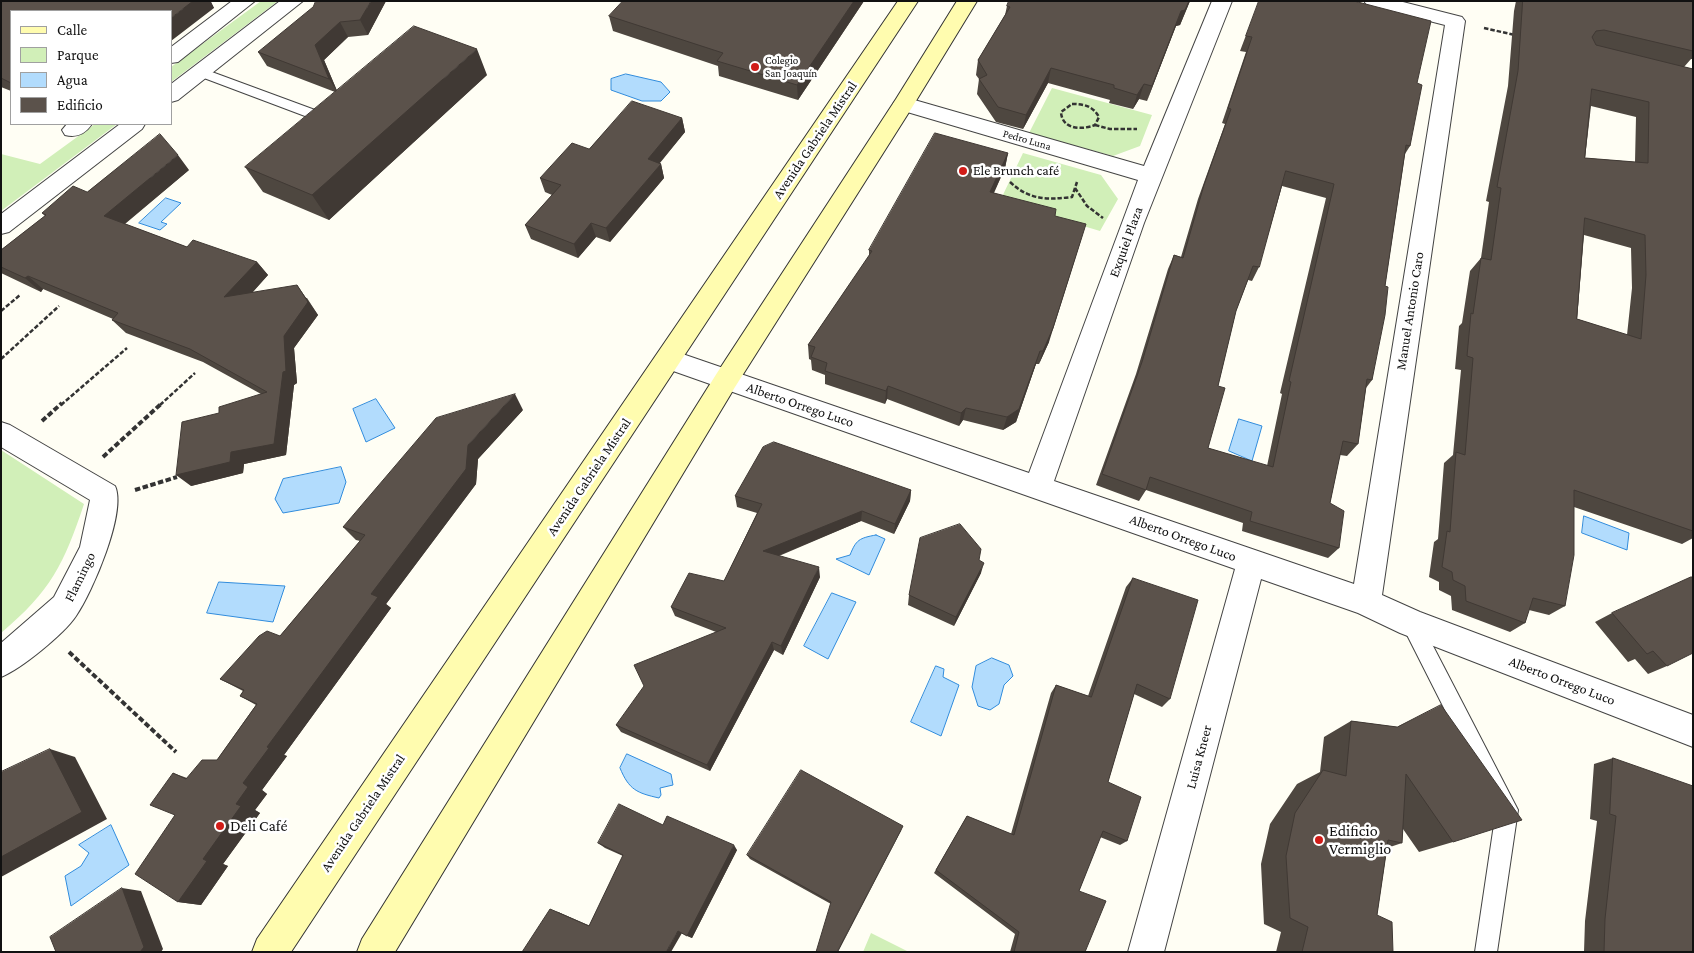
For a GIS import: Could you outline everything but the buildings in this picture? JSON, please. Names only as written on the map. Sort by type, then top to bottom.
[{"type":"main road","name":"Avenida Gabriela Mistral","points":[[270,952],[908,1]]},
{"type":"main road","points":[[374,952],[726,380],[904,104],[966,1]]},
{"type":"street","points":[[172,56],[245,1]]},
{"type":"street","points":[[172,94],[293,1]]},
{"type":"street","name":"Exquiel Plaza","points":[[1038,486],[1132,223],[1222,1]]},
{"type":"street","points":[[1377,2],[1455,21]]},
{"type":"street","name":"Manuel Antonio Caro","points":[[1366,602],[1455,21]]},
{"type":"street","name":"Pedro Luna","points":[[904,104],[1150,176]]},
{"type":"street","points":[[1,226],[133,125]]},
{"type":"street","name":"Alberto Orrego Luco","points":[[668,359],[1038,486],[1251,563],[1366,602],[1411,622],[1693,732]]},
{"type":"street","points":[[9,437],[105,495],[104,500]]},
{"type":"street","name":"Flamingo","points":[[1,662],[43,628],[65,607],[94,549],[104,500]]},
{"type":"street","name":"Luisa Kneer","points":[[1146,952],[1251,563]]},
{"type":"lane","points":[[202,72],[310,113]]},
{"type":"lane","points":[[1411,622],[1507,810],[1486,952]]},
{"type":"path","points":[[1455,21],[1519,36]]},
{"type":"path","points":[[1096,125],[1099,117],[1090,106],[1072,104],[1061,112],[1063,120],[1072,127],[1085,129],[1096,125],[1110,129],[1170,129]]},
{"type":"path","points":[[1010,182],[1021,193],[1046,201],[1072,197],[1077,182],[1052,147]]},
{"type":"path","points":[[1075,188],[1087,206],[1100,217],[1120,223],[1132,223]]},
{"type":"path","points":[[1,312],[20,295]]},
{"type":"path","points":[[1,359],[59,306]]},
{"type":"path","points":[[9,437],[127,348]]},
{"type":"path","points":[[79,479],[195,373]]},
{"type":"path","points":[[104,500],[177,477]]},
{"type":"path","points":[[43,628],[176,752]]},
{"type":"green space","points":[[261,1],[278,1],[172,81],[172,66]]},
{"type":"green space","points":[[1052,88],[1152,115],[1140,146],[1113,156],[1029,133]]},
{"type":"green space","points":[[94,125],[116,125],[1,211],[1,154],[40,164]]},
{"type":"green space","points":[[1023,153],[1101,175],[1118,199],[1100,231],[1000,201]]},
{"type":"green space","points":[[1,450],[84,504],[70,544],[54,575],[32,604],[1,633]]},
{"type":"green space","points":[[871,933],[909,952],[863,952]]},
{"type":"water","points":[[626,74],[661,82],[670,92],[661,101],[642,101],[611,90],[611,79]]},
{"type":"water","points":[[166,198],[181,203],[161,222],[167,224],[160,230],[139,223]]},
{"type":"water","points":[[376,399],[395,428],[366,442],[353,409]]},
{"type":"water","points":[[1239,419],[1262,426],[1252,461],[1229,451]]},
{"type":"water","points":[[341,467],[346,482],[339,503],[283,513],[275,499],[283,479]]},
{"type":"water","points":[[1584,516],[1629,533],[1627,550],[1582,533]]},
{"type":"water","points":[[876,535],[885,539],[869,575],[836,559],[850,555],[859,540]]},
{"type":"water","points":[[219,582],[285,586],[273,622],[207,613]]},
{"type":"water","points":[[832,593],[856,602],[828,659],[804,646]]},
{"type":"water","points":[[992,658],[1009,665],[1013,676],[1004,685],[999,704],[990,710],[978,706],[972,687],[976,666]]},
{"type":"water","points":[[936,666],[944,669],[943,677],[959,685],[941,736],[911,722]]},
{"type":"water","points":[[627,754],[671,774],[673,785],[660,788],[661,795],[659,798],[639,792],[630,786],[620,768]]},
{"type":"water","points":[[111,825],[129,865],[71,906],[65,876],[81,866],[89,853],[79,845]]},
{"type":"place","name":"Colegio San Joaquín","points":[[755,67]]},
{"type":"place","name":"Ele Brunch café","points":[[963,171]]},
{"type":"place","name":"Deli Café","points":[[220,826]]},
{"type":"place","name":"Edificio Vermiglio","points":[[1319,840]]}]
